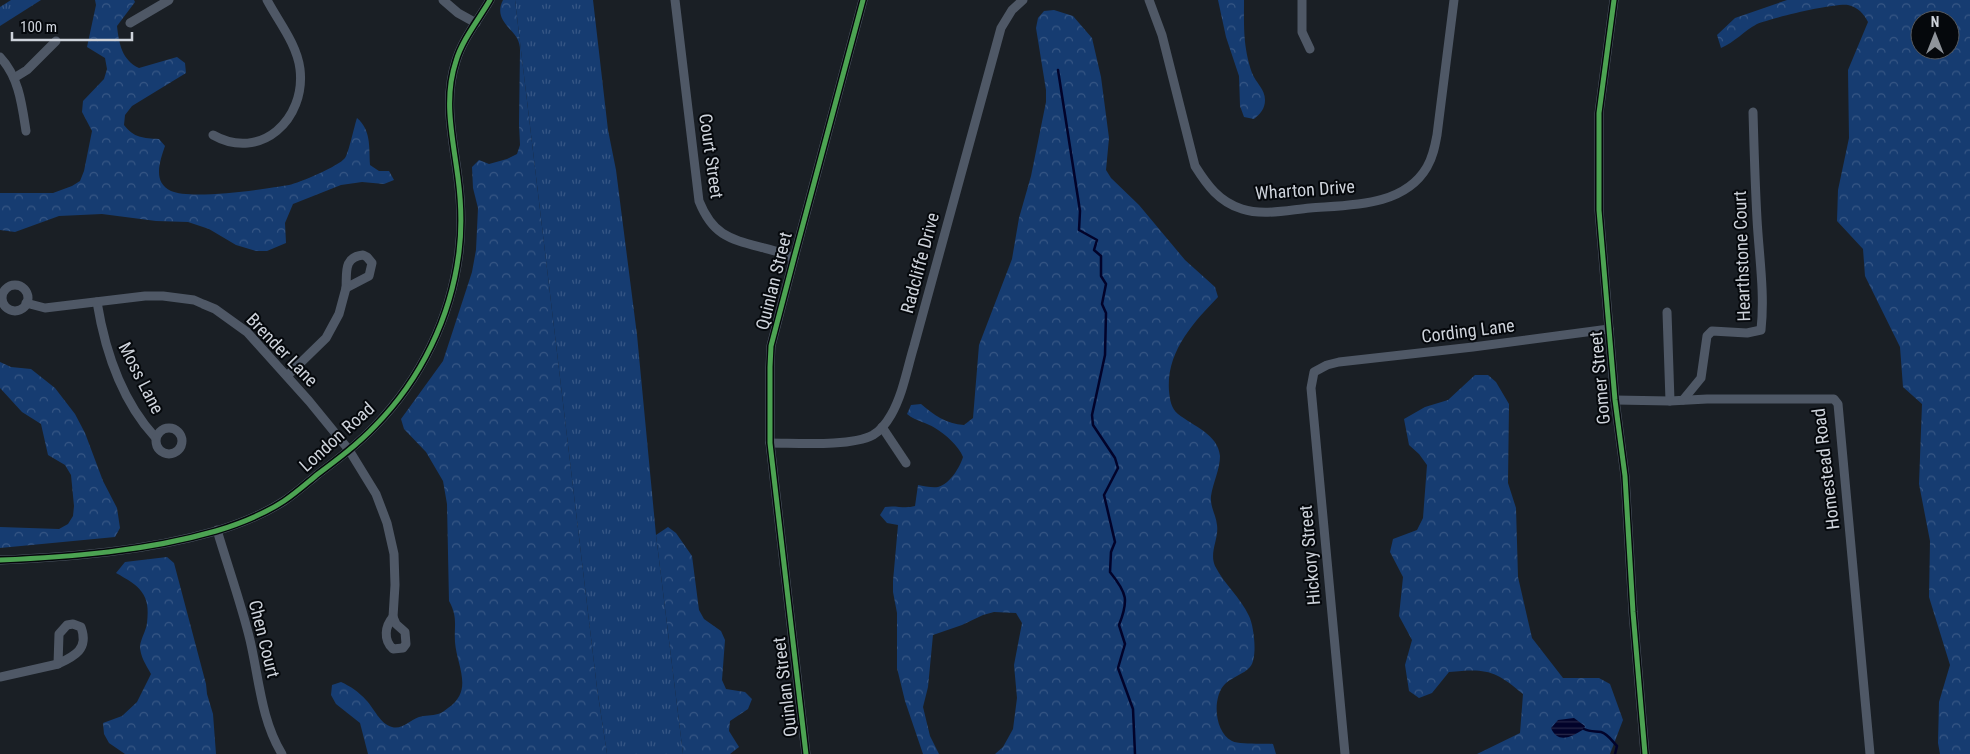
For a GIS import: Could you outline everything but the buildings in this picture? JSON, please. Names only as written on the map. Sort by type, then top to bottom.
[{"type":"street","points":[[130,23],[169,0]]},
{"type":"street","points":[[213,135],[232,144],[255,142],[275,132],[286,122],[298,102],[300,69],[297,58],[289,39],[266,0]]},
{"type":"street","points":[[443,0],[458,13],[476,23]]},
{"type":"street","name":"London Road","points":[[0,560],[77,556],[153,545],[242,522],[283,501],[349,450],[376,426],[411,380],[428,353],[446,310],[459,252],[460,221],[458,180],[449,117],[450,97],[456,60],[490,0]]},
{"type":"street","name":"Court Street","points":[[675,0],[699,201],[705,215],[725,236],[794,258]]},
{"type":"street","name":"Quinlan Street","points":[[806,754],[770,443],[771,346],[864,0]]},
{"type":"street","name":"Radcliffe Drive","points":[[770,443],[852,441],[873,435],[890,416],[899,398],[1001,28],[1012,10],[1023,0]]},
{"type":"street","name":"Wharton Drive","points":[[1148,0],[1162,36],[1195,166],[1219,197],[1242,209],[1260,212],[1384,200],[1404,190],[1417,179],[1426,169],[1433,155],[1454,0]]},
{"type":"street","points":[[1302,0],[1302,32],[1310,49]]},
{"type":"street","name":"Gomer Street","points":[[1614,0],[1599,113],[1598,170],[1615,400],[1625,476],[1632,612],[1645,754]]},
{"type":"street","points":[[14,78],[27,70],[56,41]]},
{"type":"street","points":[[0,57],[14,78],[20,94],[26,131]]},
{"type":"street","name":"Hearthstone Court","points":[[1683,400],[1702,378],[1707,336],[1712,331],[1746,333],[1761,330],[1763,280],[1757,220],[1752,112]]},
{"type":"street","points":[[287,376],[326,338],[339,314],[346,288]]},
{"type":"street","name":"Brender Lane","points":[[26,304],[44,308],[146,296],[163,296],[194,300],[215,310],[247,332],[349,450],[376,494],[387,522],[394,554],[393,617]]},
{"type":"street","name":"Moss Lane","points":[[97,302],[103,336],[112,365],[139,416],[155,437]]},
{"type":"street","points":[[1667,312],[1670,401]]},
{"type":"street","name":"Cording Lane","points":[[1331,364],[1609,329]]},
{"type":"street","name":"Hickory Street","points":[[1331,364],[1314,372],[1311,388],[1345,754]]},
{"type":"street","name":"Homestead Road","points":[[1615,400],[1670,401],[1824,398],[1834,399],[1838,404],[1870,754]]},
{"type":"street","points":[[882,427],[906,463]]},
{"type":"street","name":"Chen Court","points":[[217,530],[250,639],[269,727],[282,754]]},
{"type":"street","points":[[0,677],[58,664]]},
{"type":"green space","points":[[11,0],[41,0],[0,26],[0,7]]},
{"type":"green space","points":[[95,0],[134,0],[135,2],[117,26],[122,51],[133,65],[139,68],[177,57],[185,63],[186,73],[132,106],[125,115],[124,125],[131,133],[144,138],[159,139],[165,146],[159,177],[165,187],[171,191],[195,194],[229,193],[278,187],[301,181],[327,170],[345,158],[357,118],[367,133],[370,165],[379,171],[389,171],[394,180],[384,184],[362,182],[341,185],[293,204],[285,223],[286,243],[267,251],[256,251],[236,245],[209,229],[188,222],[156,221],[102,214],[59,216],[15,232],[0,230],[0,193],[53,193],[80,181],[84,171],[92,131],[82,112],[83,101],[104,79],[107,69],[105,58],[87,47],[96,5]]},
{"type":"green space","points":[[503,0],[515,0],[597,688],[607,754],[368,754],[360,723],[336,704],[331,695],[332,685],[341,682],[360,694],[384,723],[396,728],[419,717],[436,715],[442,712],[456,701],[462,686],[455,642],[455,617],[449,601],[447,504],[443,481],[426,452],[404,429],[401,419],[443,361],[472,272],[476,250],[478,208],[473,188],[472,167],[479,160],[489,164],[507,159],[517,154],[520,145],[520,47],[517,38],[501,17],[500,12]]},
{"type":"green space","points":[[515,0],[593,0],[608,130],[616,170],[637,335],[656,535],[683,754],[607,754],[597,688]]},
{"type":"green space","points":[[1218,0],[1244,0],[1247,54],[1252,73],[1264,93],[1265,100],[1262,111],[1254,119],[1244,117],[1240,106],[1239,76],[1226,37]]},
{"type":"green space","points":[[1787,0],[1970,0],[1970,754],[1940,754],[1938,743],[1939,702],[1950,665],[1929,597],[1930,541],[1919,484],[1922,404],[1903,387],[1900,347],[1865,276],[1863,249],[1837,221],[1838,190],[1849,138],[1848,70],[1868,22],[1865,16],[1855,7],[1841,5],[1764,21],[1721,48],[1717,35],[1735,18]]},
{"type":"green space","points":[[1054,10],[1073,16],[1092,38],[1101,77],[1109,138],[1106,170],[1111,178],[1139,205],[1185,260],[1215,287],[1218,297],[1199,317],[1183,339],[1172,364],[1169,377],[1169,394],[1171,404],[1176,412],[1210,436],[1218,448],[1220,461],[1211,496],[1217,530],[1213,561],[1219,573],[1246,609],[1254,634],[1255,650],[1250,667],[1225,684],[1218,697],[1218,722],[1221,730],[1232,741],[1273,744],[1276,754],[995,754],[1003,747],[1013,729],[1017,698],[1014,665],[1022,623],[1016,613],[994,612],[933,635],[928,687],[923,707],[930,736],[939,754],[923,754],[905,701],[897,668],[897,613],[893,592],[898,525],[887,523],[880,515],[885,507],[915,506],[918,485],[938,487],[947,482],[954,475],[963,457],[955,444],[943,434],[932,426],[907,414],[911,405],[921,404],[936,415],[952,423],[964,425],[973,418],[979,345],[1012,259],[1019,218],[1031,176],[1046,102],[1046,90],[1036,28],[1038,18],[1044,11]]},
{"type":"green space","points":[[0,362],[11,367],[31,369],[55,388],[75,414],[85,433],[103,481],[117,508],[120,528],[115,537],[0,548],[0,527],[59,529],[68,524],[73,516],[74,506],[71,475],[65,465],[48,455],[41,424],[22,412],[0,388]]},
{"type":"green space","points":[[1475,375],[1488,375],[1496,382],[1509,404],[1508,483],[1516,508],[1518,577],[1532,638],[1563,678],[1599,678],[1610,684],[1623,720],[1610,754],[1477,754],[1520,733],[1523,694],[1505,680],[1489,672],[1472,670],[1449,672],[1432,693],[1419,698],[1409,691],[1405,665],[1412,640],[1399,616],[1403,577],[1390,552],[1393,539],[1417,530],[1423,518],[1427,465],[1409,445],[1404,419],[1425,407],[1448,400]]},
{"type":"green space","points":[[668,527],[676,533],[692,556],[699,610],[704,619],[721,631],[725,640],[722,680],[726,689],[745,692],[752,699],[748,709],[730,721],[729,731],[739,747],[730,754],[683,754],[656,535]]},
{"type":"green space","points":[[167,557],[174,563],[206,684],[213,714],[216,754],[125,754],[109,743],[104,734],[103,723],[122,716],[137,702],[151,674],[140,650],[148,613],[145,597],[131,582],[116,573],[125,562]]},
{"type":"shaded area","points":[[1574,718],[1585,726],[1584,729],[1566,738],[1558,736],[1551,728],[1558,720]]},
{"type":"waterway","points":[[1058,70],[1080,211],[1079,230],[1097,240],[1094,250],[1101,256],[1101,276],[1106,284],[1102,304],[1106,313],[1105,355],[1092,415],[1093,425],[1115,458],[1118,468],[1104,495],[1115,542],[1111,552],[1110,572],[1125,597],[1124,609],[1119,625],[1125,644],[1118,668],[1133,709],[1135,754]]},
{"type":"waterway","points":[[1584,729],[1601,732],[1608,736],[1617,746],[1615,754]]},
{"type":"cycle path","points":[[0,560],[82,555],[163,544],[216,531],[242,522],[268,510],[293,495],[355,445],[391,408],[420,367],[431,346],[449,300],[455,276],[460,243],[461,215],[450,119],[450,90],[456,61],[466,37],[490,0]]},
{"type":"cycle path","points":[[806,754],[770,443],[771,346],[863,0]]},
{"type":"cycle path","points":[[1614,0],[1599,113],[1599,210],[1615,400],[1625,476],[1633,612],[1645,754]]}]
